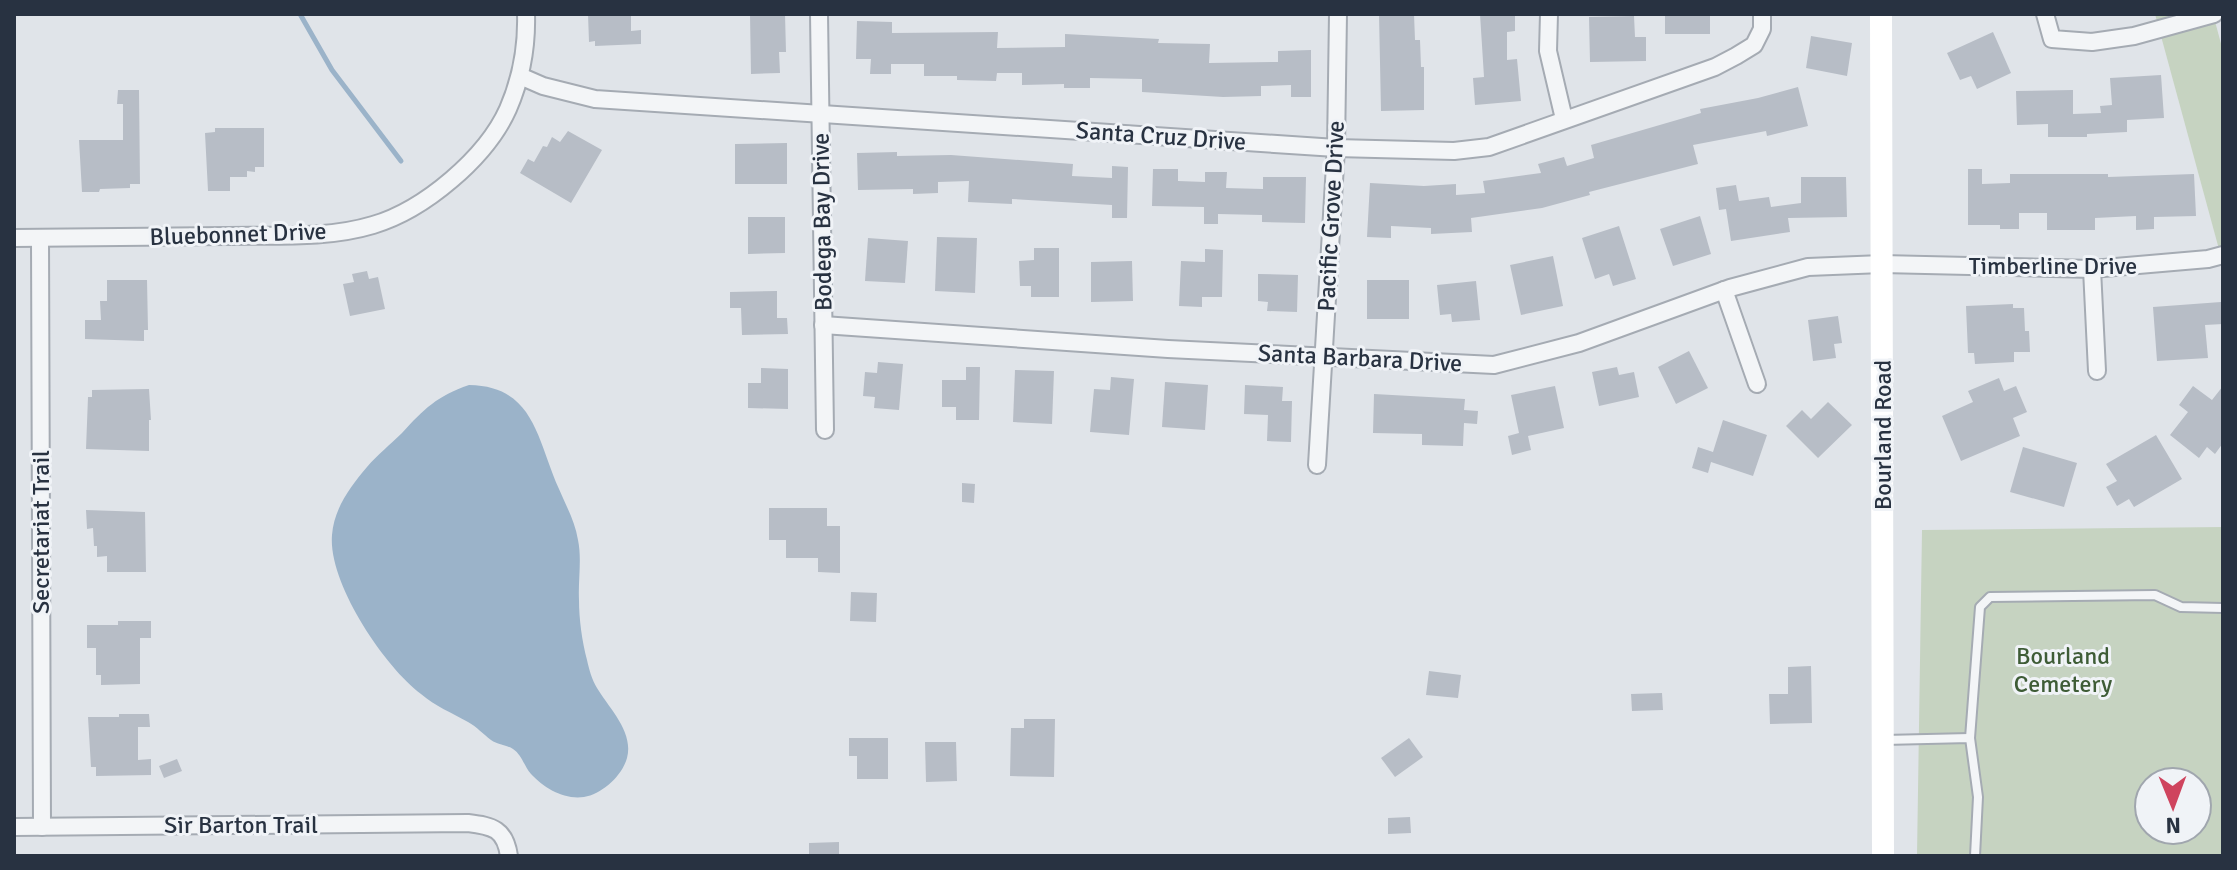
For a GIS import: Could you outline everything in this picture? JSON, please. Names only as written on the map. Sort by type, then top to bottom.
[{"type":"main road","name":"Bourland Road","points":[[1881,14],[1883,856]]},
{"type":"street","name":"Bluebonnet Drive","points":[[14,238],[314,235],[373,225],[433,197],[480,151],[507,112],[520,76],[526,14]]},
{"type":"street","name":"Bodega Bay Drive","points":[[819,14],[825,430]]},
{"type":"street","name":"Pacific Grove Drive","points":[[1317,465],[1336,148],[1338,14]]},
{"type":"street","points":[[1549,14],[1548,51],[1564,119]]},
{"type":"street","name":"Santa Cruz Drive","points":[[520,76],[543,86],[595,99],[1336,148],[1454,151],[1489,147],[1715,67],[1754,45],[1762,29],[1762,14]]},
{"type":"street","points":[[2045,14],[2052,39],[2092,42],[2134,36],[2214,14]]},
{"type":"street","name":"Secretariat Trail","points":[[40,238],[42,827]]},
{"type":"street","name":"Timberline Drive","points":[[1882,264],[2092,269],[2223,255]]},
{"type":"street","name":"Santa Barbara Drive","points":[[823,325],[1168,349],[1494,365],[1579,343],[1724,290],[1808,267],[1882,264]]},
{"type":"street","points":[[2092,269],[2097,371]]},
{"type":"street","points":[[1724,290],[1757,384]]},
{"type":"street","name":"Sir Barton Trail","points":[[14,827],[468,823],[490,826],[505,839],[509,856]]},
{"type":"lane","points":[[1975,856],[1978,797],[1970,738],[1980,607],[1990,597],[2155,595],[2181,607],[2223,608]]},
{"type":"lane","points":[[1884,740],[1970,738]]},
{"type":"green space","points":[[2155,14],[2213,14],[2223,51],[2223,264]]},
{"type":"green space","name":"Bourland Cemetery","points":[[2223,527],[2223,856],[1917,856],[1922,530]]},
{"type":"water","points":[[469,385],[491,388],[521,405],[538,435],[575,526],[580,555],[580,622],[588,663],[595,685],[624,730],[628,748],[627,758],[616,777],[591,795],[569,797],[548,788],[531,774],[513,749],[494,742],[406,681],[361,622],[339,576],[333,554],[333,525],[349,490],[371,462],[424,410]]},
{"type":"building","points":[[588,14],[631,14],[631,31],[641,30],[641,44],[595,46],[595,41],[589,42]]},
{"type":"building","points":[[750,14],[785,14],[786,52],[779,52],[780,73],[751,74]]},
{"type":"building","points":[[1379,14],[1414,14],[1415,40],[1420,40],[1421,67],[1424,67],[1424,110],[1381,111]]},
{"type":"building","points":[[1480,14],[1515,14],[1515,31],[1507,32],[1507,60],[1517,59],[1521,101],[1475,105],[1473,78],[1484,77]]},
{"type":"building","points":[[1665,14],[1710,14],[1710,34],[1665,34]]},
{"type":"building","points":[[1634,16],[1635,37],[1646,37],[1646,61],[1590,62],[1589,17]]},
{"type":"building","points":[[857,21],[892,22],[892,33],[998,32],[997,48],[1065,47],[1065,34],[1159,39],[1158,43],[1210,44],[1209,63],[1278,62],[1278,51],[1311,50],[1311,97],[1291,97],[1291,85],[1261,86],[1261,96],[1223,97],[1142,92],[1142,79],[1090,78],[1090,88],[1064,88],[1064,84],[1022,85],[1022,73],[997,73],[996,81],[957,80],[957,76],[924,76],[924,64],[891,64],[891,74],[870,74],[871,59],[856,59]]},
{"type":"building","points":[[1993,32],[2011,73],[1977,89],[1971,76],[1960,80],[1947,53]]},
{"type":"building","points":[[1811,36],[1852,43],[1847,76],[1806,68]]},
{"type":"building","points":[[2161,75],[2164,118],[2127,120],[2127,132],[2087,134],[2087,137],[2048,137],[2048,124],[2017,125],[2016,91],[2073,90],[2073,114],[2101,113],[2100,106],[2112,105],[2110,78]]},
{"type":"building","points":[[1798,87],[1808,126],[1767,136],[1766,131],[1693,145],[1698,164],[1589,192],[1590,195],[1542,208],[1471,218],[1472,232],[1431,234],[1431,228],[1391,226],[1391,238],[1367,237],[1370,183],[1456,184],[1456,195],[1485,193],[1483,181],[1541,173],[1538,164],[1564,157],[1567,166],[1594,158],[1591,145],[1701,113],[1700,109]]},
{"type":"building","points":[[118,90],[139,90],[140,184],[130,184],[130,188],[82,192],[79,140],[123,140],[123,104],[117,104]]},
{"type":"building","points":[[215,128],[264,128],[264,167],[255,167],[255,172],[247,171],[247,177],[230,177],[230,191],[208,191],[205,133],[215,132]]},
{"type":"building","points":[[568,131],[602,150],[571,203],[520,173],[528,159],[534,162],[552,137],[560,142]]},
{"type":"building","points":[[787,143],[787,184],[735,184],[735,144]]},
{"type":"building","points":[[897,152],[897,156],[951,155],[1073,164],[1072,176],[1112,178],[1112,166],[1128,167],[1127,218],[1112,218],[1112,205],[1012,199],[1012,204],[968,202],[969,181],[938,182],[938,193],[913,194],[913,189],[858,190],[857,153]]},
{"type":"building","points":[[1153,169],[1178,169],[1178,181],[1205,182],[1205,172],[1227,172],[1226,188],[1263,189],[1263,177],[1306,177],[1305,223],[1262,222],[1262,215],[1218,214],[1218,224],[1204,224],[1204,207],[1152,206]]},
{"type":"building","points":[[1968,169],[1982,169],[1982,184],[2010,183],[2010,174],[2108,174],[2108,177],[2194,174],[2196,216],[2154,217],[2154,229],[2136,230],[2136,216],[2095,218],[2095,230],[2047,230],[2047,213],[2019,213],[2019,229],[2000,229],[2000,225],[1968,225]]},
{"type":"building","points":[[1801,177],[1846,177],[1847,217],[1788,218],[1790,232],[1731,241],[1726,209],[1719,210],[1716,188],[1736,185],[1739,201],[1769,197],[1771,207],[1801,203]]},
{"type":"building","points":[[1700,216],[1711,254],[1673,266],[1660,229]]},
{"type":"building","points":[[748,217],[785,217],[785,253],[748,254]]},
{"type":"building","points":[[1619,226],[1636,279],[1613,286],[1609,274],[1595,279],[1582,238]]},
{"type":"building","points":[[937,237],[977,238],[975,293],[935,291]]},
{"type":"building","points":[[868,238],[908,241],[905,283],[865,281]]},
{"type":"building","points":[[1034,248],[1059,248],[1059,297],[1031,297],[1031,286],[1020,286],[1019,261],[1034,260]]},
{"type":"building","points":[[1205,249],[1223,250],[1222,297],[1202,297],[1202,307],[1179,306],[1181,261],[1205,262]]},
{"type":"building","points":[[1553,256],[1563,306],[1521,315],[1510,265]]},
{"type":"building","points":[[1132,261],[1133,301],[1091,302],[1091,262]]},
{"type":"building","points":[[367,271],[369,279],[378,277],[385,309],[350,316],[343,284],[354,282],[352,274]]},
{"type":"building","points":[[1258,274],[1298,275],[1297,312],[1267,311],[1268,302],[1258,301]]},
{"type":"building","points":[[107,280],[147,280],[148,330],[144,330],[144,341],[85,339],[85,320],[101,320],[100,301],[107,301]]},
{"type":"building","points":[[1367,280],[1409,280],[1409,319],[1367,319]]},
{"type":"building","points":[[1476,281],[1480,320],[1452,322],[1451,314],[1440,315],[1437,285]]},
{"type":"building","points":[[777,291],[777,318],[787,318],[788,334],[742,335],[741,308],[730,308],[730,292]]},
{"type":"building","points":[[2221,302],[2223,324],[2205,325],[2208,358],[2157,361],[2153,307]]},
{"type":"building","points":[[2013,304],[2013,308],[2024,308],[2030,352],[2014,352],[2014,362],[1975,364],[1974,353],[1968,353],[1966,306]]},
{"type":"building","points":[[1838,316],[1842,343],[1834,344],[1836,358],[1813,361],[1808,320]]},
{"type":"building","points":[[1689,351],[1708,388],[1676,404],[1658,367]]},
{"type":"building","points":[[878,362],[903,364],[899,410],[874,408],[875,397],[863,396],[865,372],[877,373]]},
{"type":"building","points":[[966,367],[980,367],[979,420],[956,420],[956,407],[942,407],[942,380],[966,380]]},
{"type":"building","points":[[1617,367],[1619,375],[1634,372],[1639,397],[1599,406],[1592,372]]},
{"type":"building","points":[[761,368],[788,369],[788,409],[748,408],[748,383],[761,383]]},
{"type":"building","points":[[1015,370],[1054,371],[1052,424],[1013,422]]},
{"type":"building","points":[[1111,377],[1134,379],[1129,435],[1090,432],[1094,389],[1110,390]]},
{"type":"building","points":[[1999,378],[2004,391],[2016,386],[2027,412],[2013,418],[2020,436],[1961,461],[1942,416],[1973,402],[1968,391]]},
{"type":"building","points":[[1165,382],[1208,385],[1205,430],[1162,427]]},
{"type":"building","points":[[1245,385],[1283,387],[1282,401],[1292,401],[1291,442],[1267,441],[1268,415],[1244,414]]},
{"type":"building","points":[[1555,386],[1564,428],[1528,436],[1531,450],[1512,455],[1508,436],[1519,433],[1511,395]]},
{"type":"building","points":[[2193,386],[2212,400],[2223,386],[2223,443],[2215,454],[2207,447],[2199,458],[2170,435],[2188,412],[2179,405]]},
{"type":"building","points":[[149,389],[149,451],[86,449],[88,397],[92,397],[92,390]]},
{"type":"building","points":[[1374,394],[1465,399],[1464,410],[1478,411],[1477,424],[1464,423],[1463,446],[1422,445],[1422,434],[1373,433]]},
{"type":"building","points":[[1828,402],[1852,425],[1818,458],[1786,426],[1802,410],[1811,419]]},
{"type":"building","points":[[1723,420],[1767,435],[1753,476],[1711,462],[1708,473],[1692,468],[1698,447],[1713,452]]},
{"type":"building","points":[[2156,435],[2182,479],[2134,507],[2129,499],[2117,506],[2106,487],[2117,481],[2106,464]]},
{"type":"building","points":[[2023,447],[2077,463],[2064,507],[2010,492]]},
{"type":"building","points":[[962,483],[975,484],[974,503],[962,502]]},
{"type":"building","points":[[769,508],[827,508],[827,526],[840,526],[840,573],[818,572],[818,558],[786,558],[786,540],[769,540]]},
{"type":"building","points":[[86,510],[145,512],[146,572],[107,572],[107,556],[97,557],[93,528],[87,529]]},
{"type":"building","points":[[851,592],[877,593],[876,622],[850,621]]},
{"type":"building","points":[[118,621],[151,621],[151,638],[140,638],[140,684],[101,685],[101,675],[96,675],[96,648],[87,648],[87,625],[118,625]]},
{"type":"building","points":[[1811,666],[1812,723],[1770,724],[1769,694],[1788,694],[1788,667]]},
{"type":"building","points":[[1429,671],[1461,675],[1458,698],[1426,695]]},
{"type":"building","points":[[1662,693],[1663,710],[1632,711],[1631,694]]},
{"type":"building","points":[[119,714],[149,714],[150,727],[138,727],[138,760],[151,759],[151,775],[96,776],[96,767],[91,767],[88,717],[119,717]]},
{"type":"building","points":[[1024,719],[1055,719],[1054,777],[1010,776],[1011,728],[1024,728]]},
{"type":"building","points":[[849,738],[888,738],[888,779],[857,779],[857,756],[849,756]]},
{"type":"building","points":[[1409,738],[1423,757],[1395,777],[1381,758]]},
{"type":"building","points":[[925,742],[956,742],[957,781],[926,782]]},
{"type":"building","points":[[177,759],[182,771],[164,778],[159,766]]},
{"type":"building","points":[[1410,817],[1411,833],[1388,834],[1388,818]]},
{"type":"building","points":[[839,842],[839,856],[809,856],[809,843]]},
{"type":"waterway","points":[[300,14],[332,70],[401,161]]}]
